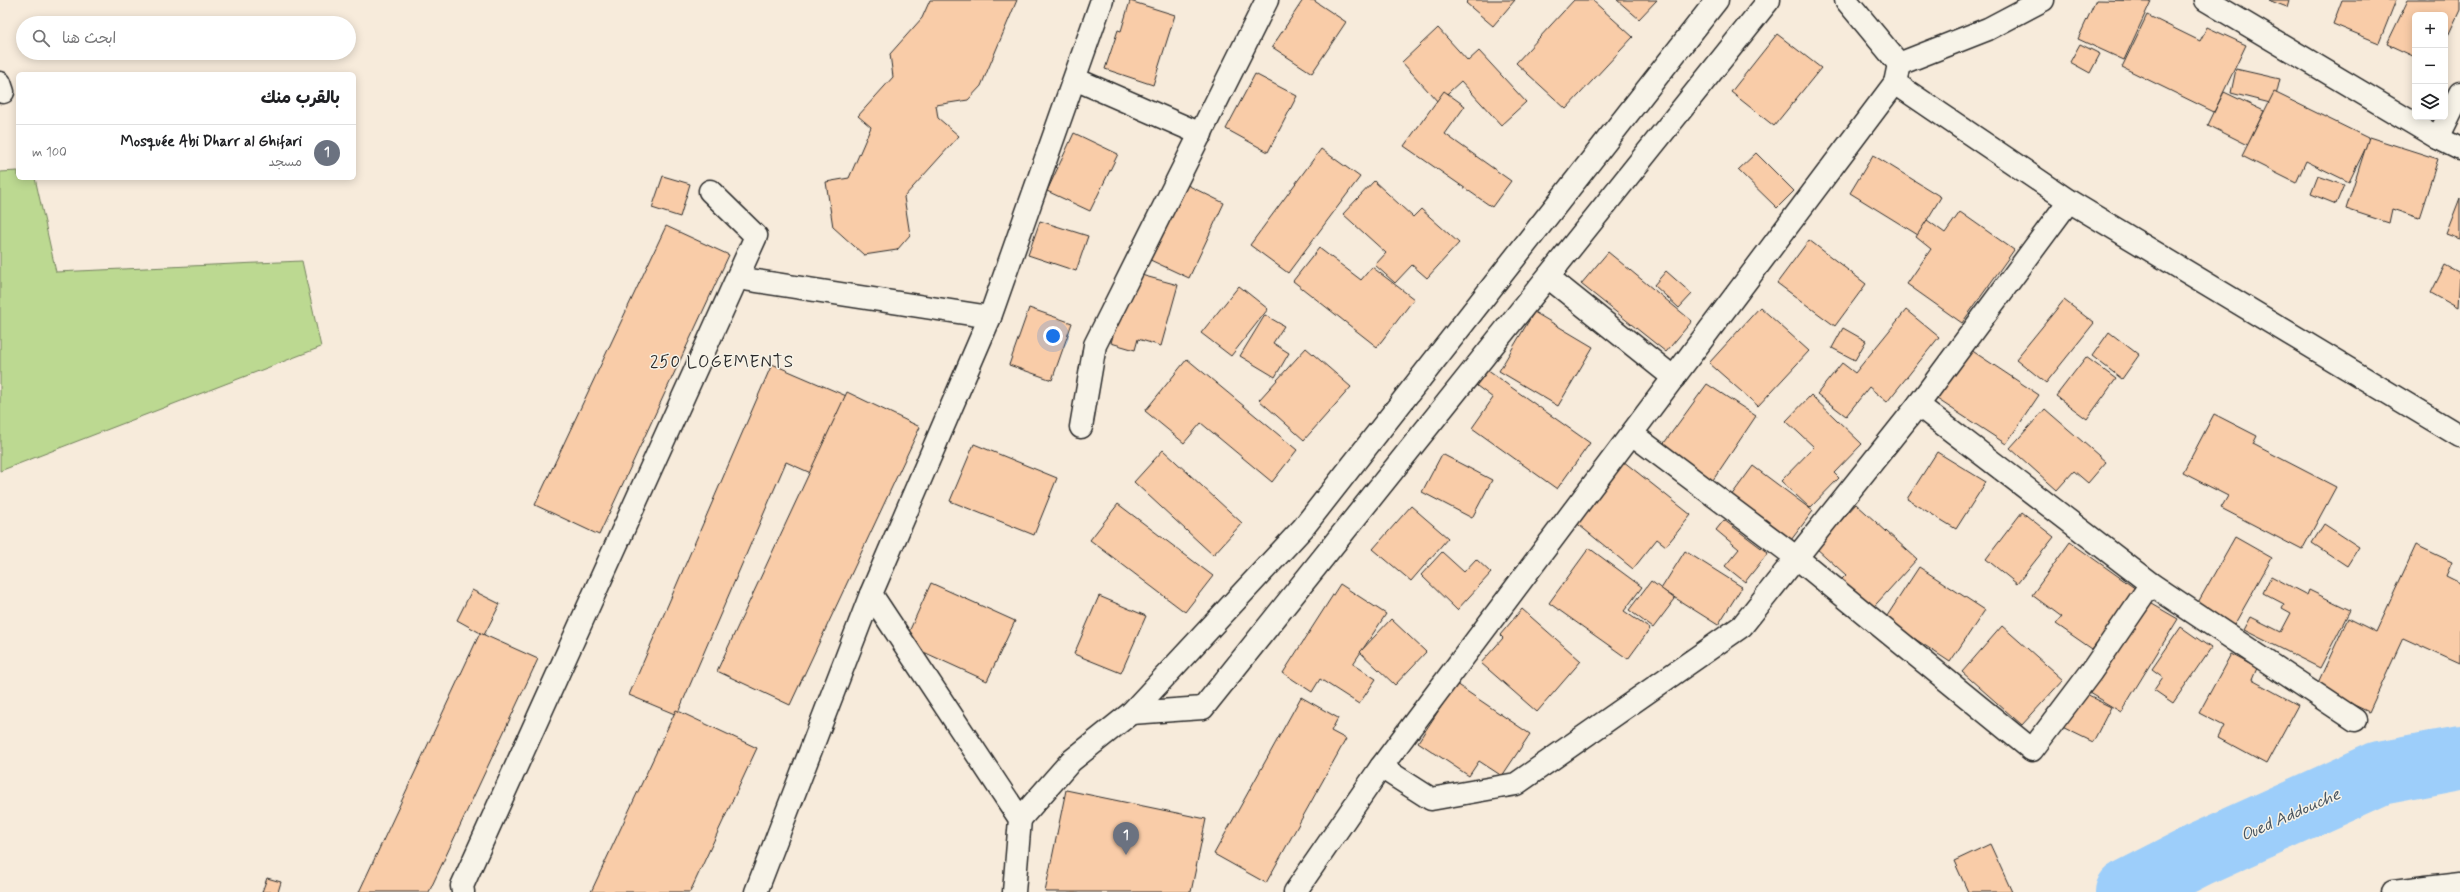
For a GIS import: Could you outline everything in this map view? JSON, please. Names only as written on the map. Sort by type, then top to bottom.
[{"type":"street","points":[[756,892],[871,594],[990,318],[1102,0]]},
{"type":"street","points":[[1081,426],[1095,345],[1267,0]]},
{"type":"street","points":[[1014,892],[1020,819],[1071,761],[1131,713],[1303,528],[1717,0]]},
{"type":"street","points":[[1131,713],[1203,708],[1769,0]]},
{"type":"street","points":[[1846,0],[1897,74],[2069,201],[2460,436]]},
{"type":"street","points":[[1295,892],[1382,767],[1674,378],[1897,74],[2043,0]]},
{"type":"street","points":[[2206,0],[2438,138],[2460,149]]},
{"type":"street","points":[[1075,79],[1201,134]]},
{"type":"street","points":[[2438,138],[2460,93]]},
{"type":"street","points":[[461,890],[756,236],[710,191]]},
{"type":"street","points":[[1382,767],[1431,799],[1516,784],[1742,626],[1918,405],[2069,201]]},
{"type":"street","points":[[1548,277],[1674,378]]},
{"type":"street","points":[[737,278],[990,318]]},
{"type":"street","points":[[1918,405],[2151,584],[2355,720]]},
{"type":"street","points":[[1632,434],[1797,558],[2032,750],[2091,672],[2151,584]]},
{"type":"street","points":[[1303,528],[1330,549]]},
{"type":"street","points":[[871,594],[1020,819]]},
{"type":"street","points":[[2393,892],[2460,884]]},
{"type":"green space","points":[[16,171],[16,180],[35,180],[56,272],[302,261],[321,347],[0,471],[0,172]]},
{"type":"building","points":[[930,0],[1017,0],[981,86],[968,100],[936,105],[938,118],[959,136],[904,197],[910,235],[897,250],[864,255],[833,227],[826,182],[849,178],[871,127],[858,116],[893,77],[890,54],[922,18]]},
{"type":"building","points":[[1303,0],[1313,0],[1346,22],[1312,73],[1272,47]]},
{"type":"building","points":[[1469,0],[1515,0],[1493,26],[1466,3]]},
{"type":"building","points":[[1574,0],[1592,0],[1633,37],[1566,109],[1516,63]]},
{"type":"building","points":[[1617,0],[1657,0],[1639,19]]},
{"type":"building","points":[[2096,0],[2151,1],[2124,60],[2078,39]]},
{"type":"building","points":[[2268,0],[2289,0],[2287,7]]},
{"type":"building","points":[[2342,0],[2396,0],[2379,43],[2333,24]]},
{"type":"building","points":[[2408,0],[2460,0],[2460,10],[2448,36],[2448,12],[2412,12],[2412,56],[2387,44]]},
{"type":"building","points":[[1130,1],[1175,15],[1153,85],[1105,69],[1118,30],[1121,31]]},
{"type":"building","points":[[2147,15],[2200,41],[2207,27],[2246,45],[2214,112],[2122,67]]},
{"type":"building","points":[[1438,28],[1468,61],[1479,51],[1526,102],[1501,125],[1461,81],[1438,102],[1402,62]]},
{"type":"building","points":[[1777,34],[1821,68],[1774,126],[1731,92]]},
{"type":"building","points":[[2080,44],[2100,54],[2090,73],[2070,62]]},
{"type":"building","points":[[2236,69],[2280,79],[2274,104],[2231,93]]},
{"type":"building","points":[[1255,74],[1297,96],[1268,152],[1226,129]]},
{"type":"building","points":[[1444,91],[1465,106],[1445,134],[1511,181],[1492,207],[1404,146]]},
{"type":"building","points":[[2224,92],[2264,111],[2248,145],[2208,125]]},
{"type":"building","points":[[2274,92],[2370,139],[2349,182],[2306,161],[2296,183],[2242,156]]},
{"type":"building","points":[[1074,133],[1118,154],[1090,211],[1047,191]]},
{"type":"building","points":[[2369,137],[2438,159],[2419,218],[2392,209],[2389,223],[2346,209]]},
{"type":"building","points":[[1321,149],[1360,177],[1288,273],[1250,245]]},
{"type":"building","points":[[1756,153],[1794,191],[1777,208],[1738,170]]},
{"type":"building","points":[[1873,155],[1941,197],[1918,235],[1850,193]]},
{"type":"building","points":[[663,176],[690,184],[680,217],[652,208]]},
{"type":"building","points":[[2318,176],[2344,185],[2336,204],[2311,194]]},
{"type":"building","points":[[1374,181],[1413,217],[1421,209],[1459,243],[1427,278],[1412,265],[1395,283],[1375,265],[1386,253],[1343,214]]},
{"type":"building","points":[[1181,182],[1224,203],[1189,278],[1146,258]]},
{"type":"building","points":[[2460,198],[2460,239],[2446,234]]},
{"type":"building","points":[[1960,212],[2014,250],[1962,323],[1907,284],[1931,249],[1916,237],[1927,220],[1945,233]]},
{"type":"building","points":[[1040,221],[1088,236],[1076,271],[1028,255]]},
{"type":"building","points":[[666,226],[729,255],[599,535],[535,505]]},
{"type":"building","points":[[1809,240],[1866,284],[1835,326],[1777,283]]},
{"type":"building","points":[[1319,248],[1361,280],[1372,267],[1414,299],[1377,347],[1293,281]]},
{"type":"building","points":[[1608,252],[1692,321],[1666,352],[1581,284]]},
{"type":"building","points":[[2445,265],[2460,273],[2458,308],[2431,293]]},
{"type":"building","points":[[1666,271],[1692,294],[1679,308],[1654,285]]},
{"type":"building","points":[[1130,272],[1178,285],[1161,346],[1138,339],[1135,350],[1111,343]]},
{"type":"building","points":[[1239,286],[1268,309],[1231,356],[1201,333]]},
{"type":"building","points":[[2064,300],[2094,323],[2046,383],[2016,359]]},
{"type":"building","points":[[1760,307],[1809,351],[1758,406],[1709,363]]},
{"type":"building","points":[[1029,308],[1072,323],[1052,380],[1009,365]]},
{"type":"building","points":[[1906,310],[1939,337],[1887,402],[1869,387],[1846,416],[1817,394],[1842,363],[1855,373]]},
{"type":"building","points":[[1534,312],[1593,347],[1558,406],[1499,371]]},
{"type":"building","points":[[1265,315],[1284,326],[1273,343],[1289,353],[1275,377],[1240,356]]},
{"type":"building","points":[[1843,328],[1866,341],[1855,360],[1832,348]]},
{"type":"building","points":[[2109,332],[2139,355],[2122,379],[2092,356]]},
{"type":"building","points":[[1306,348],[1351,387],[1304,440],[1259,400]]},
{"type":"building","points":[[1971,350],[2039,395],[2006,444],[1937,399]]},
{"type":"building","points":[[2086,357],[2116,379],[2087,419],[2056,396]]},
{"type":"building","points":[[1187,359],[1297,450],[1272,482],[1201,423],[1184,443],[1145,411]]},
{"type":"building","points":[[772,364],[865,404],[831,482],[786,462],[677,715],[629,695]]},
{"type":"building","points":[[1484,368],[1590,443],[1557,489],[1472,428],[1493,398],[1473,383]]},
{"type":"building","points":[[1707,384],[1756,416],[1711,483],[1659,450]]},
{"type":"building","points":[[847,392],[920,427],[790,705],[717,671]]},
{"type":"building","points":[[1811,395],[1862,444],[1834,473],[1839,478],[1810,508],[1781,481],[1814,447],[1786,421]]},
{"type":"building","points":[[2045,409],[2106,462],[2088,483],[2074,471],[2057,490],[2010,448]]},
{"type":"building","points":[[2214,414],[2257,436],[2253,444],[2336,487],[2302,550],[2221,508],[2228,496],[2183,473]]},
{"type":"building","points":[[974,444],[1057,478],[1034,535],[950,501]]},
{"type":"building","points":[[1163,450],[1242,523],[1213,555],[1134,482]]},
{"type":"building","points":[[1937,452],[1986,482],[1956,529],[1907,499]]},
{"type":"building","points":[[1442,454],[1492,480],[1472,518],[1422,492]]},
{"type":"building","points":[[1623,461],[1691,515],[1666,546],[1657,539],[1633,569],[1574,521]]},
{"type":"building","points":[[1753,466],[1813,511],[1788,544],[1728,500]]},
{"type":"building","points":[[1118,504],[1213,576],[1185,612],[1090,540]]},
{"type":"building","points":[[1856,504],[1917,559],[1868,613],[1837,584],[1846,575],[1816,548]]},
{"type":"building","points":[[1411,506],[1448,538],[1411,581],[1373,549]]},
{"type":"building","points":[[2022,512],[2054,537],[2017,584],[1986,559]]},
{"type":"building","points":[[1724,520],[1768,553],[1745,582],[1725,566],[1739,549],[1716,530]]},
{"type":"building","points":[[2324,524],[2359,547],[2347,566],[2312,543]]},
{"type":"building","points":[[2235,537],[2272,558],[2233,627],[2196,606]]},
{"type":"building","points":[[2070,542],[2136,589],[2092,649],[2056,624],[2062,617],[2032,595]]},
{"type":"building","points":[[2416,545],[2452,562],[2446,576],[2460,583],[2460,664],[2403,638],[2369,712],[2316,687],[2348,618],[2376,632]]},
{"type":"building","points":[[1589,548],[1642,587],[1624,611],[1650,629],[1628,659],[1549,603]]},
{"type":"building","points":[[1685,551],[1742,587],[1718,625],[1661,589]]},
{"type":"building","points":[[1442,552],[1464,572],[1476,559],[1491,573],[1457,610],[1421,575]]},
{"type":"building","points":[[1919,567],[1985,610],[1950,662],[1885,619]]},
{"type":"building","points":[[2271,576],[2307,595],[2309,590],[2350,610],[2320,668],[2244,630],[2251,617],[2281,632],[2291,613],[2282,608],[2284,604],[2263,593]]},
{"type":"building","points":[[1651,581],[1675,599],[1653,628],[1629,610]]},
{"type":"building","points":[[931,583],[1015,621],[987,681],[904,643]]},
{"type":"building","points":[[1340,584],[1386,614],[1353,664],[1376,679],[1359,704],[1320,679],[1312,692],[1283,673]]},
{"type":"building","points":[[472,590],[500,604],[484,635],[457,620]]},
{"type":"building","points":[[1099,596],[1146,616],[1121,673],[1074,654]]},
{"type":"building","points":[[2140,597],[2178,619],[2121,712],[2084,690]]},
{"type":"building","points":[[1522,609],[1581,661],[1537,712],[1481,663],[1503,638],[1500,635]]},
{"type":"building","points":[[1391,619],[1426,652],[1395,685],[1360,652]]},
{"type":"building","points":[[2002,626],[2063,680],[2022,725],[1962,672]]},
{"type":"building","points":[[2181,627],[2211,648],[2173,703],[2154,690],[2163,677],[2152,669]]},
{"type":"building","points":[[480,633],[538,659],[429,892],[359,892]]},
{"type":"building","points":[[2231,654],[2257,668],[2252,680],[2298,705],[2266,764],[2218,738],[2224,726],[2199,713]]},
{"type":"building","points":[[1456,684],[1530,734],[1502,776],[1479,761],[1469,776],[1418,742]]},
{"type":"building","points":[[2072,688],[2111,707],[2093,742],[2054,723]]},
{"type":"building","points":[[1301,697],[1338,718],[1331,731],[1346,739],[1266,883],[1214,854]]},
{"type":"building","points":[[676,710],[757,748],[690,892],[591,892]]},
{"type":"building","points":[[1066,790],[1206,819],[1191,892],[1045,892]]},
{"type":"building","points":[[1990,844],[2012,892],[1968,892],[1954,861]]},
{"type":"building","points":[[267,878],[281,882],[278,892],[262,892]]},
{"type":"waterway","name":"Oued Addouche","points":[[2127,892],[2199,855],[2380,773],[2460,758]]},
{"type":"place","name":"Mosquée Abi Dharr al Ghifari","points":[[1126,855]]},
{"type":"district","name":"250 LOGEMENTS","points":[[722,361]]}]
